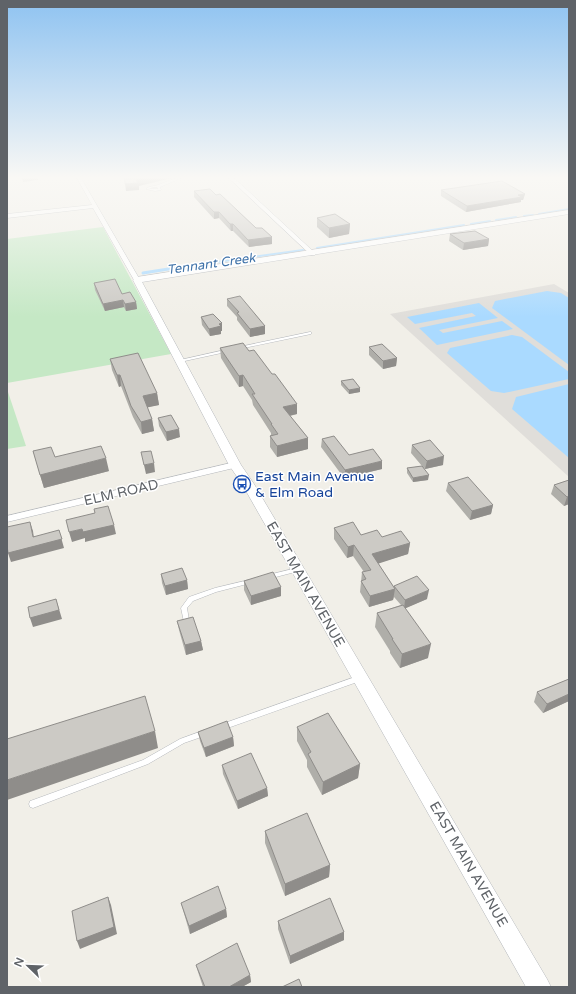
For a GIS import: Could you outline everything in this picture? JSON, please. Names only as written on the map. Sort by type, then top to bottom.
[{"type":"street","name":"EAST MAIN AVENUE","points":[[105,224],[137,280],[235,465],[248,484],[361,678],[539,987]]},
{"type":"street","points":[[281,224],[313,254]]},
{"type":"street","points":[[137,280],[313,254],[364,244],[493,224]]},
{"type":"street","name":"ELM ROAD","points":[[7,519],[235,465]]},
{"type":"lane","points":[[180,361],[310,333]]},
{"type":"lane","points":[[261,579],[298,570]]},
{"type":"lane","points":[[186,620],[184,608],[191,599],[215,590],[253,581]]},
{"type":"lane","points":[[33,804],[145,762],[182,740],[361,678]]},
{"type":"shaded area","points":[[554,284],[569,293],[569,477],[390,314]]},
{"type":"green space","points":[[103,227],[171,354],[7,383],[7,239]]},
{"type":"green space","points":[[7,389],[26,446],[7,449]]},
{"type":"water","points":[[547,291],[561,293],[569,298],[569,365],[492,308],[495,301]]},
{"type":"water","points":[[479,303],[498,318],[439,330],[443,333],[502,321],[513,329],[437,345],[419,328],[476,316],[472,313],[415,324],[407,317]]},
{"type":"water","points":[[512,335],[522,337],[569,372],[569,379],[504,393],[491,391],[447,353],[450,348]]},
{"type":"water","points":[[569,384],[569,458],[512,409],[516,397]]},
{"type":"building","points":[[233,224],[252,224],[256,228],[262,228],[272,237],[248,240]]},
{"type":"building","points":[[325,224],[348,224],[329,228]]},
{"type":"building","points":[[475,231],[489,239],[464,243],[450,234]]},
{"type":"building","points":[[115,279],[122,294],[130,292],[136,302],[125,304],[123,300],[103,304],[94,283]]},
{"type":"building","points":[[240,296],[265,326],[250,329],[237,313],[239,312],[227,299]]},
{"type":"building","points":[[213,314],[222,323],[219,324],[221,326],[209,329],[201,317]]},
{"type":"building","points":[[243,343],[249,351],[254,350],[272,374],[275,374],[297,404],[283,407],[308,438],[277,446],[270,436],[278,434],[252,394],[255,394],[243,375],[239,376],[220,348]]},
{"type":"building","points":[[382,344],[397,358],[383,361],[369,347]]},
{"type":"building","points":[[138,353],[157,393],[143,396],[152,419],[141,422],[131,406],[120,375],[117,375],[110,359]]},
{"type":"building","points":[[353,379],[360,388],[349,390],[341,381]]},
{"type":"building","points":[[171,415],[179,429],[166,432],[158,418]]},
{"type":"building","points":[[334,436],[349,455],[373,449],[382,461],[345,470],[322,439]]},
{"type":"building","points":[[430,440],[444,456],[427,461],[412,445]]},
{"type":"building","points":[[101,446],[106,458],[40,475],[33,451],[51,447],[55,457]]},
{"type":"building","points":[[151,451],[154,463],[144,465],[141,452]]},
{"type":"building","points":[[422,466],[429,475],[413,478],[407,468]]},
{"type":"building","points":[[468,477],[493,505],[472,511],[448,483]]},
{"type":"building","points":[[569,480],[569,496],[567,497],[554,485]]},
{"type":"building","points":[[108,506],[114,525],[83,532],[82,529],[69,532],[66,520],[95,513],[94,509]]},
{"type":"building","points":[[30,522],[33,537],[59,530],[62,539],[8,553],[7,527]]},
{"type":"building","points":[[353,522],[361,535],[377,530],[382,537],[401,531],[410,543],[372,554],[395,589],[370,596],[361,581],[366,579],[362,572],[371,570],[354,545],[348,547],[334,528]]},
{"type":"building","points":[[182,568],[187,580],[165,586],[161,574]]},
{"type":"building","points":[[273,572],[281,587],[251,596],[244,581]]},
{"type":"building","points":[[417,576],[429,590],[405,600],[394,586]]},
{"type":"building","points":[[56,599],[59,610],[30,618],[28,607]]},
{"type":"building","points":[[403,605],[431,644],[402,654],[377,613]]},
{"type":"building","points":[[193,617],[201,641],[185,645],[177,621]]},
{"type":"building","points":[[569,679],[569,694],[547,704],[537,692]]},
{"type":"building","points":[[145,696],[155,731],[7,780],[7,739]]},
{"type":"building","points":[[328,713],[360,764],[323,782],[308,754],[311,752],[297,727]]},
{"type":"building","points":[[227,721],[233,737],[204,748],[198,732]]},
{"type":"building","points":[[251,753],[267,788],[237,801],[222,765]]},
{"type":"building","points":[[307,813],[330,865],[285,884],[265,831]]},
{"type":"building","points":[[218,886],[226,909],[189,926],[181,903]]},
{"type":"building","points":[[108,897],[114,927],[77,941],[72,911]]},
{"type":"building","points":[[330,898],[344,932],[290,956],[278,921]]},
{"type":"building","points":[[237,943],[250,975],[229,987],[205,987],[196,965]]},
{"type":"building","points":[[299,979],[302,987],[282,987]]},
{"type":"waterway","name":"Tennant Creek","points":[[317,248],[464,225]]},
{"type":"waterway","name":"Tennant Creek","points":[[180,267],[303,250]]},
{"type":"waterway","name":"Tennant Creek","points":[[143,273],[180,267]]},
{"type":"waterway","name":"Tennant Creek","points":[[174,268],[180,267]]},
{"type":"place","name":"East Main Avenue & Elm Road","points":[[242,484]]}]
